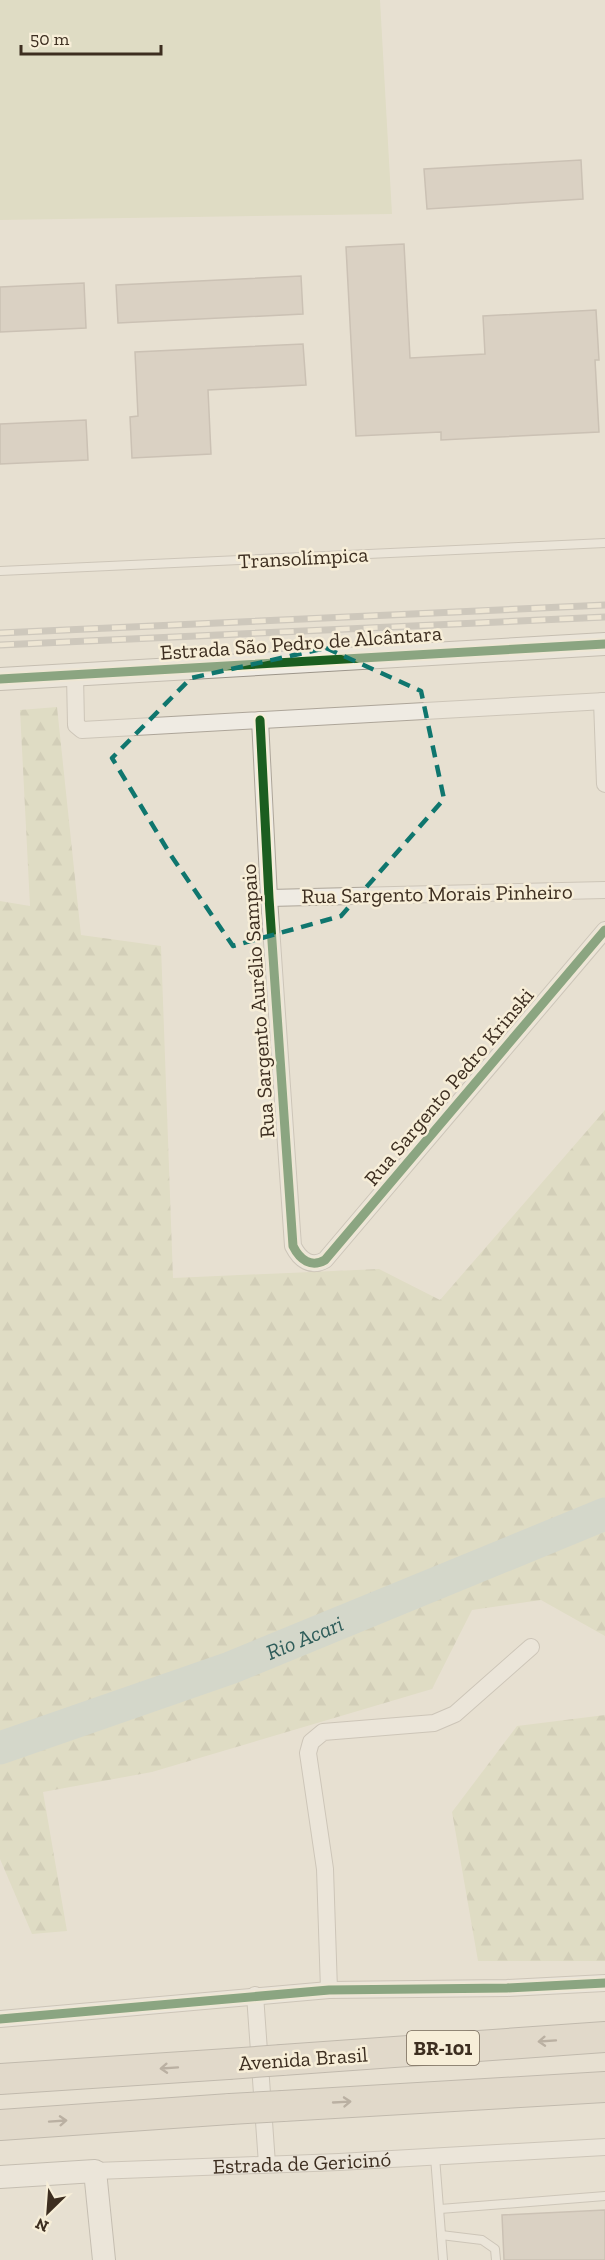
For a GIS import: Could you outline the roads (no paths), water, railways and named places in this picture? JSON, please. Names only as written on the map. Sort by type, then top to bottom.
[{"type":"highway","name":"Avenida Brasil","points":[[0,2079],[605,2037]]},
{"type":"highway","name":"BR-101","points":[[0,2125],[605,2087]]},
{"type":"street","name":"Estrada São Pedro de Alcântara","points":[[0,679],[605,644]]},
{"type":"street","points":[[75,675],[76,725],[82,730],[603,701],[605,784]]},
{"type":"street","name":"Rua Sargento Aurélio Sampaio","points":[[260,720],[269,898],[293,1246],[298,1256],[307,1262],[318,1264]]},
{"type":"street","name":"Rua Sargento Morais Pinheiro","points":[[269,898],[605,890]]},
{"type":"street","name":"Rua Sargento Pedro Krinski","points":[[318,1264],[333,1251],[605,930]]},
{"type":"street","points":[[329,1990],[325,1869],[308,1753],[311,1742],[323,1732],[434,1724],[455,1714],[531,1647]]},
{"type":"street","points":[[0,2019],[329,1990],[507,1988],[605,1983]]},
{"type":"street","points":[[255,1995],[267,2164]]},
{"type":"street","name":"Estrada de Gericinó","points":[[0,2177],[605,2147]]},
{"type":"street","points":[[95,2171],[104,2260]]},
{"type":"lane","name":"Transolímpica","points":[[0,571],[605,543]]},
{"type":"lane","points":[[435,2157],[443,2260]]},
{"type":"lane","points":[[440,2209],[605,2196]]},
{"type":"lane","points":[[441,2235],[487,2242],[495,2249],[496,2260]]},
{"type":"waterway","name":"Rio Acari","points":[[0,1748],[230,1668],[605,1514]]},
{"type":"railway","points":[[0,633],[605,605]]},
{"type":"railway","points":[[0,645],[605,617]]}]
